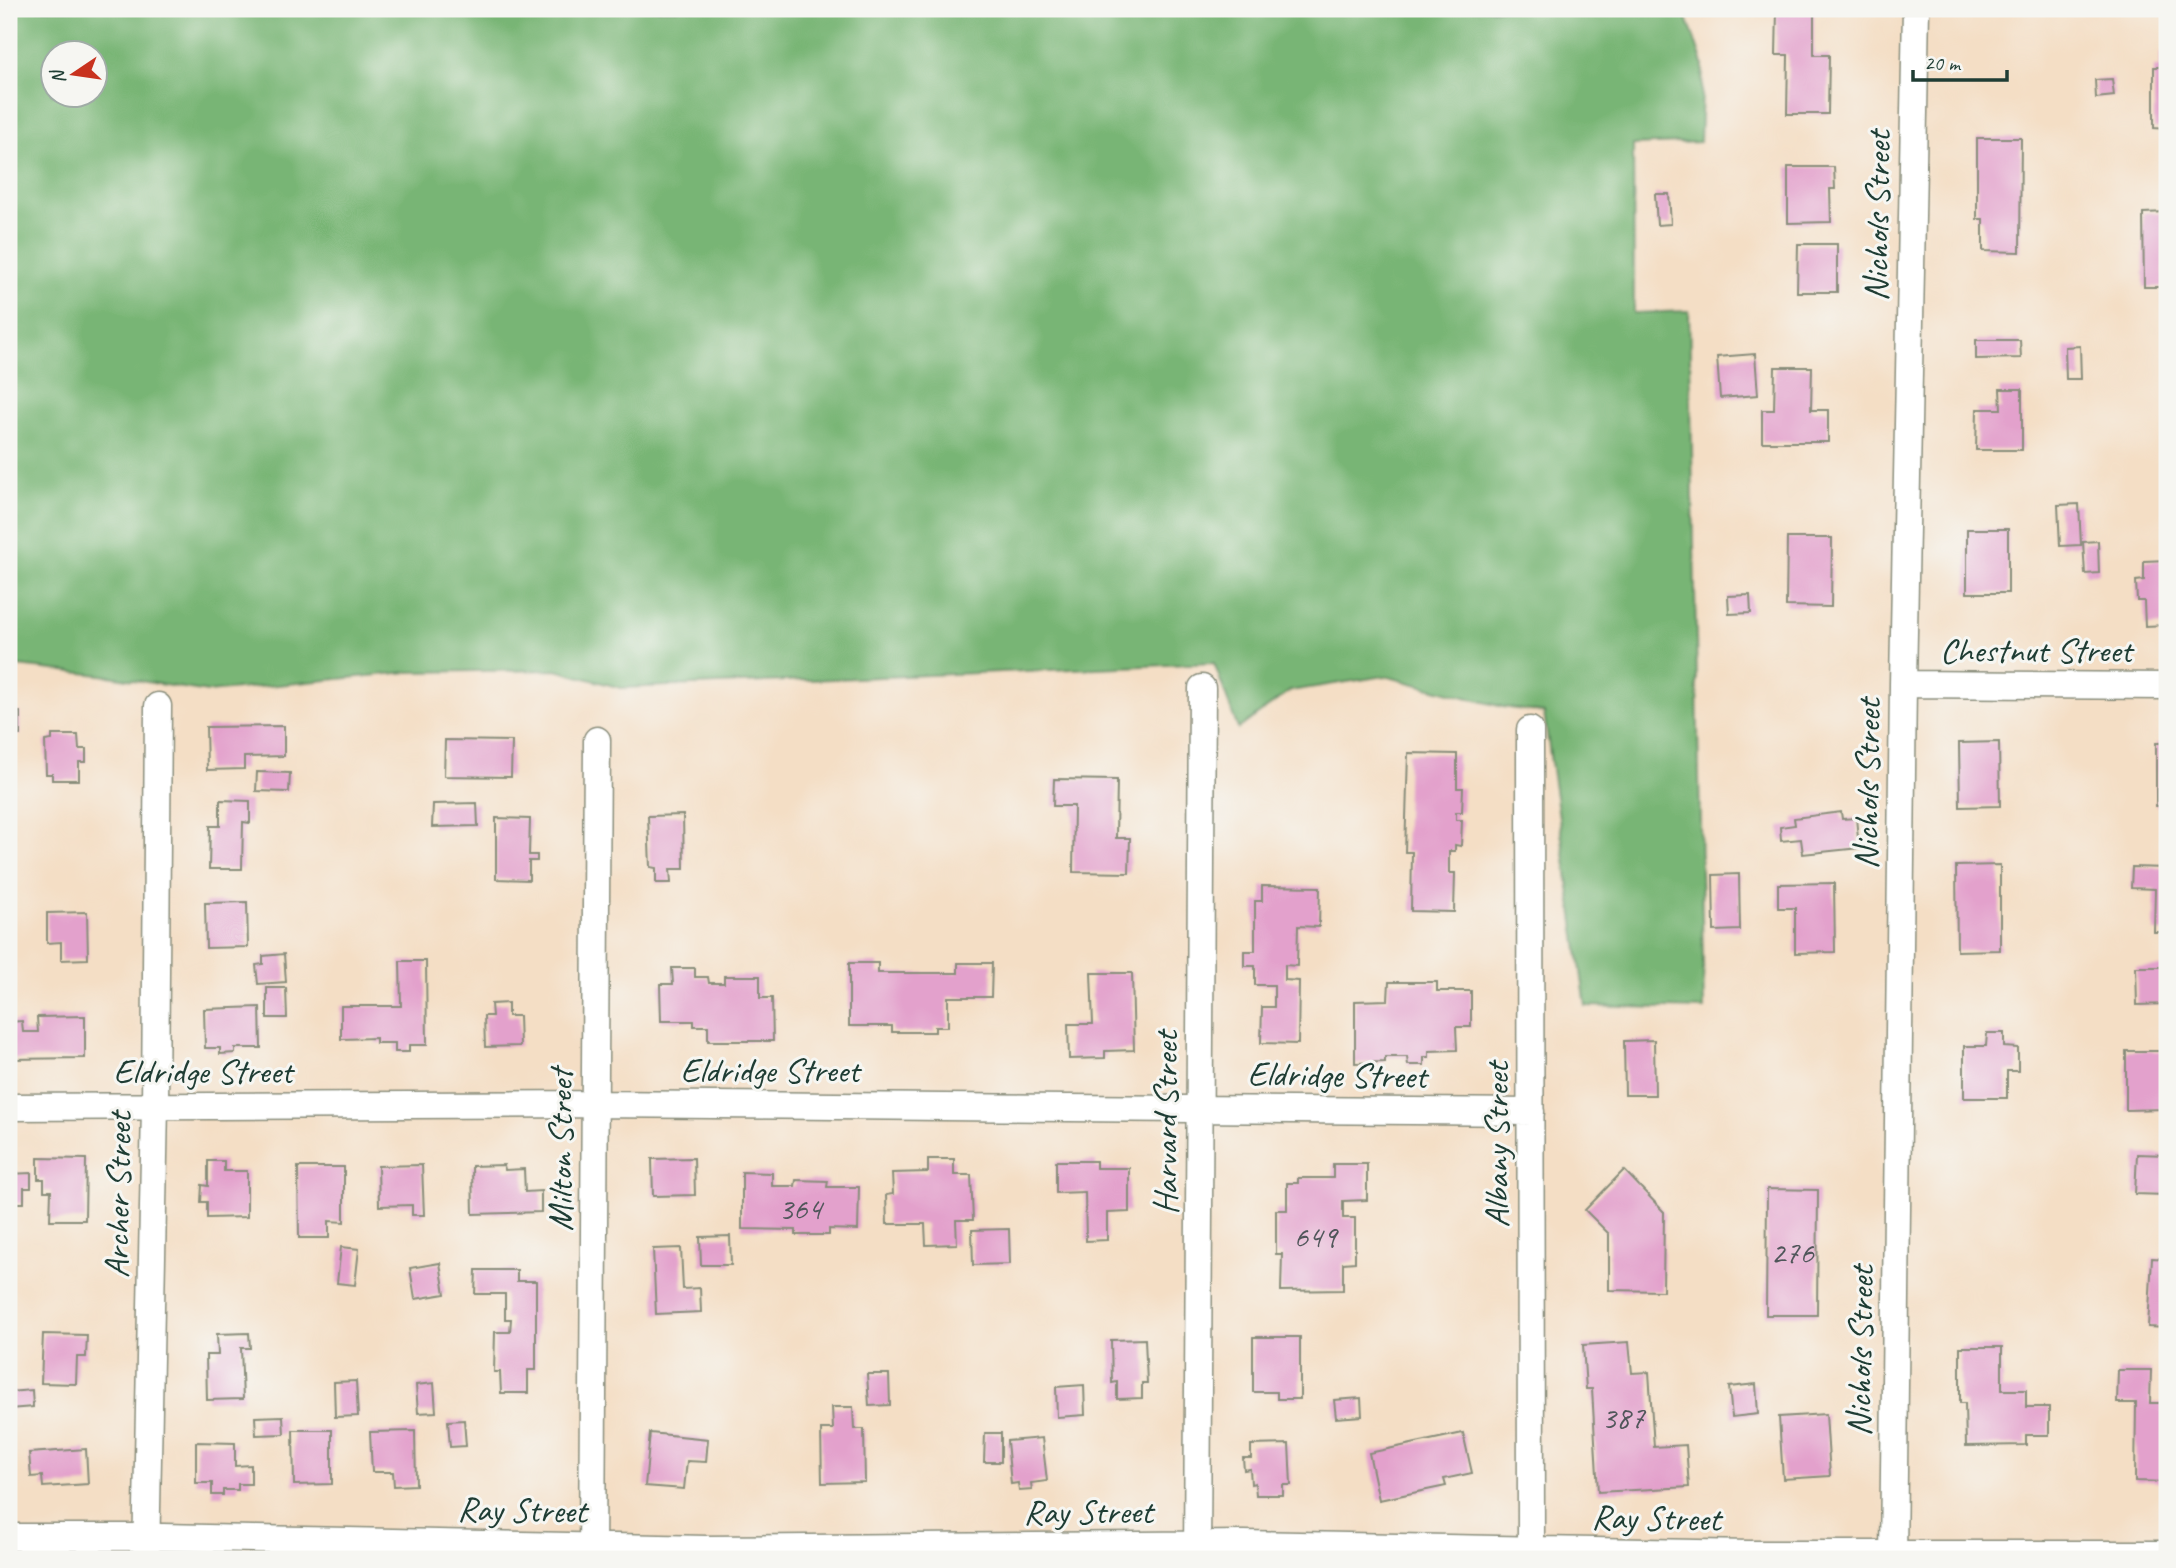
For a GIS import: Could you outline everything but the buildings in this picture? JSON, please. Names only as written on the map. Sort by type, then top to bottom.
[{"type":"street","name":"Nichols Street","points":[[1893,1557],[1903,684],[1916,9]]},
{"type":"street","name":"Chestnut Street","points":[[1903,684],[2167,686]]},
{"type":"street","name":"Harvard Street","points":[[1197,1552],[1202,688]]},
{"type":"street","name":"Archer Street","points":[[146,1548],[155,1106],[158,706]]},
{"type":"street","name":"Albany Street","points":[[1531,730],[1531,1555]]},
{"type":"street","name":"Milton Street","points":[[592,1553],[597,740]]},
{"type":"street","name":"Eldridge Street","points":[[9,1107],[596,1104],[1531,1112]]},
{"type":"street","name":"Ray Street","points":[[9,1538],[146,1548],[592,1553],[706,1549],[1893,1557],[2167,1554]]},
{"type":"green space","points":[[9,9],[1684,9],[1703,64],[1700,142],[1633,145],[1634,313],[1689,311],[1704,1009],[1586,1006],[1544,713],[1503,707],[1385,676],[1290,691],[1238,729],[1214,663],[621,688],[556,670],[408,672],[208,692],[109,676],[9,665]]}]
